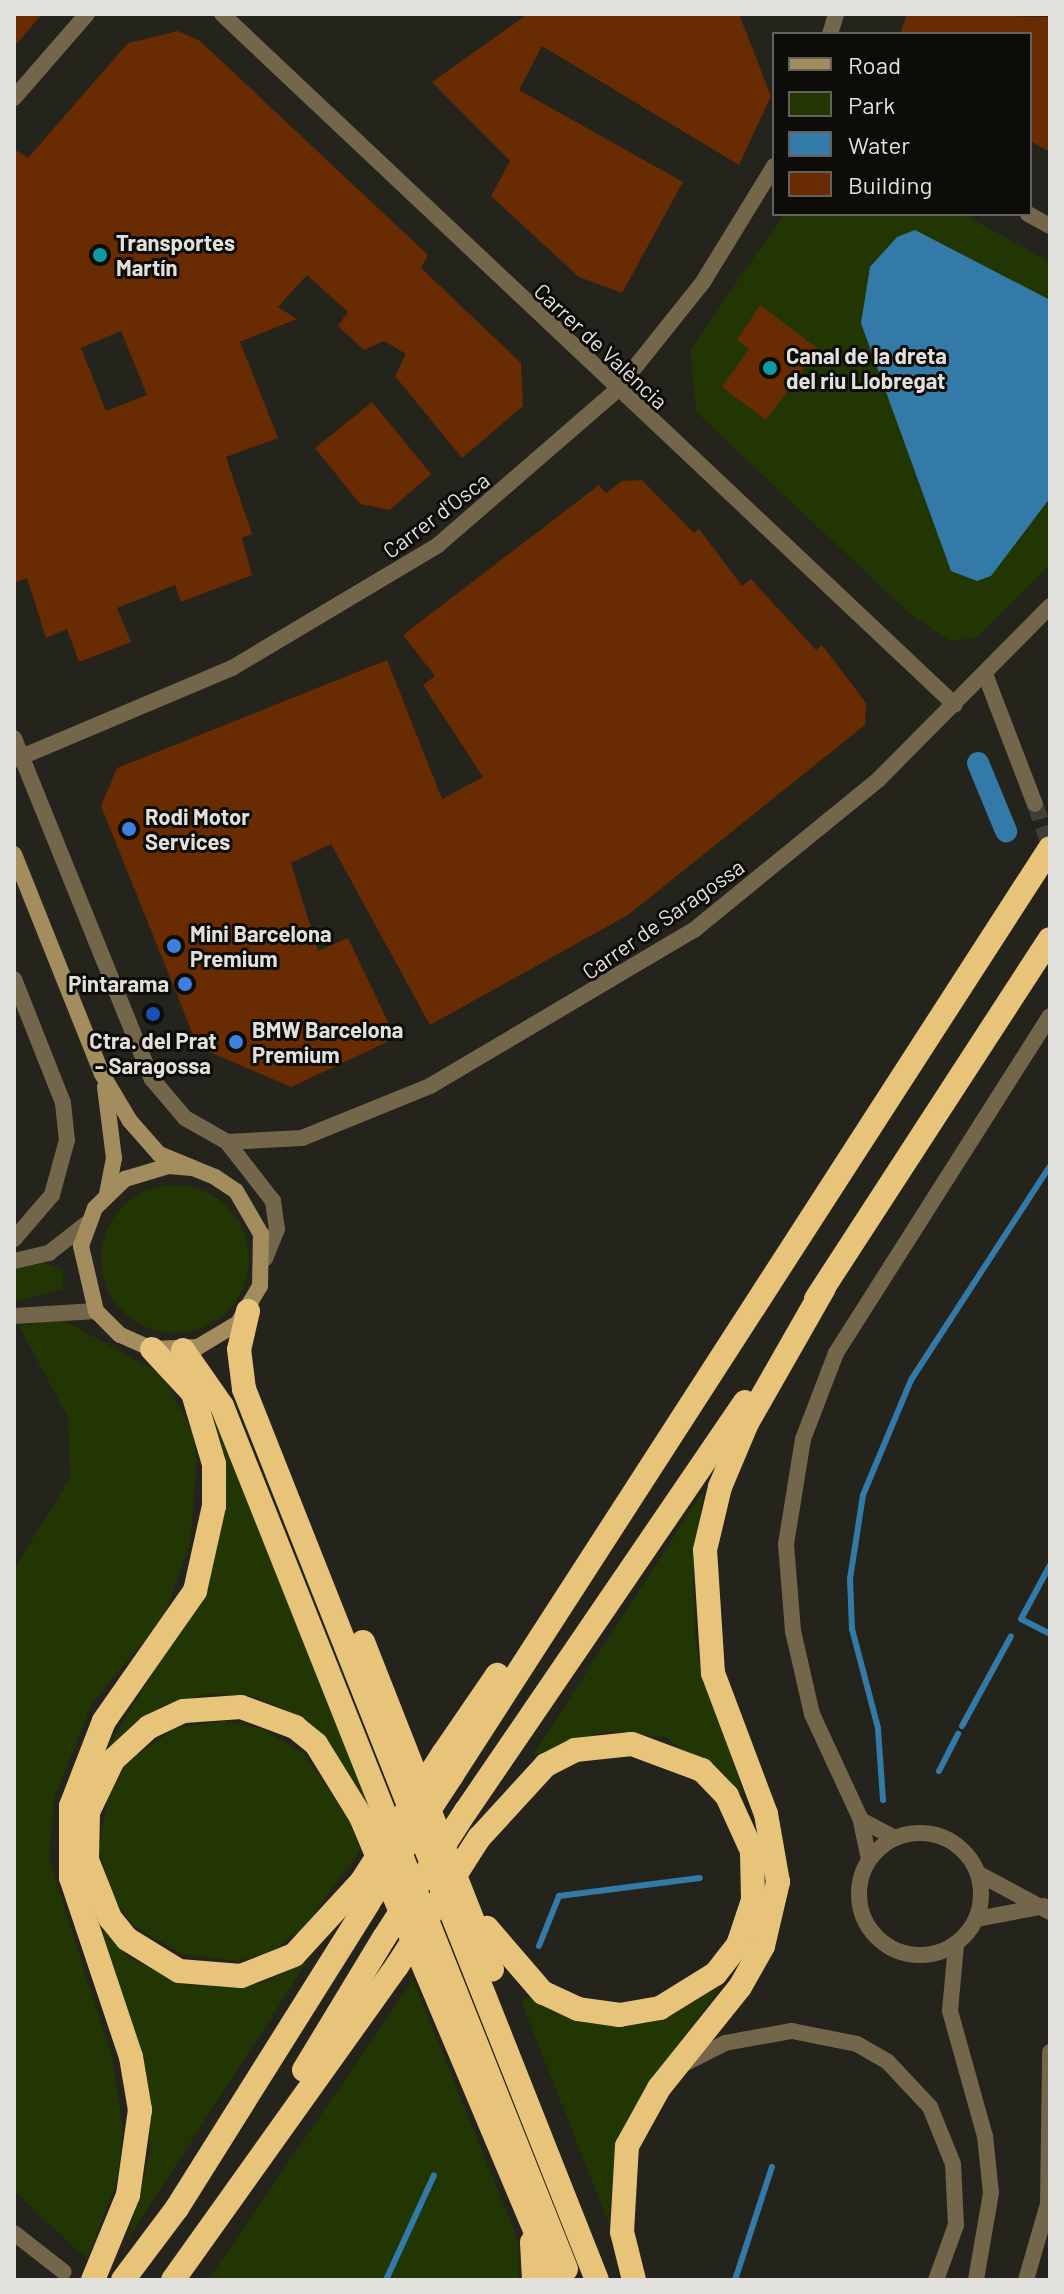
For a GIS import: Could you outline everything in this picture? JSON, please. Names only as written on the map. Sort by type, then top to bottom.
[{"type":"highway","points":[[123,2280],[177,2208],[365,1892],[448,1764],[639,1484],[1050,848]]},
{"type":"highway","points":[[213,2220],[384,1938],[466,1811],[824,1288],[1050,939]]},
{"type":"highway","points":[[634,2280],[622,2232],[627,2146],[643,2113],[763,1946],[778,1882],[766,1814],[713,1673],[705,1550],[720,1487],[747,1423],[824,1288]]},
{"type":"highway","points":[[248,1311],[240,1370],[263,1440],[597,2280]]},
{"type":"highway","points":[[93,2280],[122,2218],[140,2110],[131,2057],[71,1878],[71,1806],[104,1721],[195,1591],[214,1506],[214,1464],[193,1393],[152,1349]]},
{"type":"highway","points":[[183,1350],[222,1406],[570,2280]]},
{"type":"highway","points":[[263,1440],[310,1518],[474,1910],[613,2280]]},
{"type":"highway","points":[[365,1892],[294,1955],[241,1976],[179,1971],[138,1948],[110,1918],[87,1860],[88,1812],[113,1760],[149,1727],[184,1711],[241,1707],[295,1727],[316,1744],[361,1817],[530,2228],[556,2280]]},
{"type":"highway","points":[[173,2280],[397,1966],[479,1838],[520,1786],[560,1756],[595,1745],[651,1747],[702,1770],[727,1796],[752,1851],[753,1900],[738,1945],[715,1974],[685,1998],[620,2015],[578,2009],[543,1993],[513,1966],[474,1910]]},
{"type":"highway","points":[[530,2228],[534,2280]]},
{"type":"street","points":[[14,98],[87,14]]},
{"type":"street","name":"Carrer de València","points":[[222,14],[616,391],[955,705]]},
{"type":"street","name":"Carrer d'Osca","points":[[18,759],[232,668],[370,590],[499,497],[616,391],[688,303],[772,169]]},
{"type":"street","points":[[1032,216],[1050,226]]},
{"type":"street","name":"Carrer de Saragossa","points":[[227,1142],[331,1130],[430,1086],[566,1011],[694,930],[787,858],[955,705],[1050,606]]},
{"type":"street","points":[[985,674],[1035,804]]},
{"type":"street","points":[[14,738],[18,759],[152,1079],[185,1118],[227,1142],[273,1201],[277,1229],[248,1311],[226,1334],[183,1350],[152,1349],[120,1335],[96,1311],[81,1269],[86,1224]]},
{"type":"street","points":[[14,854],[102,1074],[159,1154],[236,1191],[251,1211],[265,1259]]},
{"type":"street","points":[[14,979],[63,1103],[67,1140],[52,1195],[14,1239]]},
{"type":"street","points":[[956,1945],[915,1956],[877,1938],[859,1900],[869,1859],[861,1820],[828,1760],[793,1631],[786,1544],[803,1439],[836,1353],[1050,1016]]},
{"type":"street","points":[[14,1261],[49,1253],[86,1224],[107,1193],[114,1158],[102,1074]]},
{"type":"street","points":[[107,1193],[146,1170],[192,1168]]},
{"type":"street","points":[[14,1316],[96,1311]]},
{"type":"street","points":[[861,1820],[895,1838]]},
{"type":"street","points":[[869,1859],[895,1838],[935,1834],[969,1856],[979,1874],[977,1919]]},
{"type":"street","points":[[979,1874],[1047,1909]]},
{"type":"street","points":[[976,2280],[991,2193],[985,2136],[950,2011],[956,1945],[977,1919],[1007,1908],[1047,1909]]},
{"type":"street","points":[[679,2067],[761,2032],[819,2033],[887,2061],[930,2107],[953,2164],[956,2225],[936,2280]]},
{"type":"street","points":[[1026,2280],[1048,2204],[1050,2052]]},
{"type":"street","points":[[14,2220],[45,2257]]},
{"type":"street","points":[[14,2233],[64,2272]]},
{"type":"street","points":[[14,2246],[45,2257]]},
{"type":"green space","points":[[783,216],[967,216],[1050,262],[1050,565],[976,638],[950,641],[911,615],[696,412],[690,350]]},
{"type":"green space","points":[[175,1185],[203,1190],[228,1206],[244,1231],[249,1259],[244,1287],[228,1312],[203,1328],[175,1333],[147,1328],[122,1312],[106,1287],[101,1259],[106,1231],[122,1206],[147,1190]]},
{"type":"green space","points":[[45,1263],[63,1270],[63,1289],[14,1302],[14,1268]]},
{"type":"green space","points":[[61,1319],[163,1375],[192,1432],[197,1461],[190,1543],[163,1619],[93,1702],[54,1798],[49,1860],[113,2060],[123,2130],[117,2180],[87,2259],[14,2191],[14,1569],[70,1478],[68,1417],[19,1326]]},
{"type":"green space","points":[[210,1413],[377,1825],[372,1827],[328,1742],[300,1717],[257,1697],[211,1693],[163,1706],[104,1753],[208,1583]]},
{"type":"green space","points":[[704,1490],[693,1579],[696,1648],[744,1797],[666,1737],[606,1731],[533,1755]]},
{"type":"green space","points":[[224,1721],[263,1729],[304,1754],[347,1816],[360,1850],[304,1928],[272,1951],[239,1961],[182,1954],[135,1927],[112,1897],[99,1848],[109,1795],[127,1762],[175,1728]]},
{"type":"green space","points":[[96,1916],[129,1957],[186,1985],[262,1983],[307,1962],[127,2241],[150,2153],[149,2094]]},
{"type":"green space","points":[[413,1980],[519,2242],[519,2280],[208,2280]]},
{"type":"green space","points":[[722,1985],[628,2116],[614,2155],[609,2224],[521,2001],[530,1997],[555,2013],[622,2026],[657,2021]]},
{"type":"water","points":[[915,230],[1050,300],[1050,498],[991,576],[977,581],[951,571],[861,323],[870,267],[897,237]]},
{"type":"building","points":[[14,14],[42,14],[14,47]]},
{"type":"building","points":[[528,14],[739,14],[771,96],[739,165],[542,46],[519,90],[683,182],[622,293],[579,277],[491,196],[510,161],[432,82]]},
{"type":"building","points":[[907,14],[1050,17],[1050,152],[1032,142],[1032,32],[901,32]]},
{"type":"building","points":[[178,31],[200,41],[428,255],[421,268],[521,363],[523,406],[462,458],[395,376],[406,354],[384,341],[364,350],[338,326],[348,312],[307,275],[278,307],[297,319],[240,342],[278,438],[226,457],[252,534],[242,538],[252,575],[181,602],[175,585],[117,608],[131,642],[79,662],[67,629],[46,638],[27,578],[14,583],[14,149],[28,158],[128,43]],"holes":[[[121,331],[147,395],[106,411],[81,348]]]},
{"type":"building","name":"Canal de la dreta del riu Llobregat","points":[[760,305],[818,349],[766,420],[722,387],[749,349],[737,340]]},
{"type":"building","points":[[372,402],[431,474],[390,510],[360,504],[315,448]]},
{"type":"building","points":[[642,480],[694,533],[699,529],[742,586],[751,579],[816,650],[822,645],[866,703],[865,725],[628,915],[430,1025],[331,844],[291,863],[318,951],[348,938],[390,1026],[387,1042],[291,1087],[198,1047],[101,806],[117,768],[387,660],[442,799],[483,777],[423,685],[435,676],[403,635],[599,485],[606,493],[622,481]]},
{"type":"waterway","points":[[978,763],[1006,831]]},
{"type":"waterway","points":[[883,1800],[878,1728],[852,1629],[850,1579],[863,1495],[911,1380],[1050,1166]]},
{"type":"waterway","points":[[1050,1565],[1021,1619],[1050,1634]]},
{"type":"waterway","points":[[962,1726],[1011,1636]]},
{"type":"waterway","points":[[939,1771],[958,1734]]},
{"type":"waterway","points":[[539,1946],[559,1896],[700,1878]]},
{"type":"waterway","points":[[735,2280],[772,2167]]},
{"type":"waterway","points":[[386,2280],[434,2175]]},
{"type":"tunnel","points":[[1035,804],[1050,847]]},
{"type":"place","name":"Transportes Martín","points":[[100,255]]},
{"type":"place","name":"Canal de la dreta del riu Llobregat","points":[[770,368]]},
{"type":"place","name":"Rodi Motor Services","points":[[129,829]]},
{"type":"place","name":"Mini Barcelona Premium","points":[[174,946]]},
{"type":"place","name":"Pintarama","points":[[185,984]]},
{"type":"place","name":"Ctra. del Prat - Saragossa","points":[[153,1014]]},
{"type":"place","name":"BMW Barcelona Premium","points":[[236,1042]]}]
